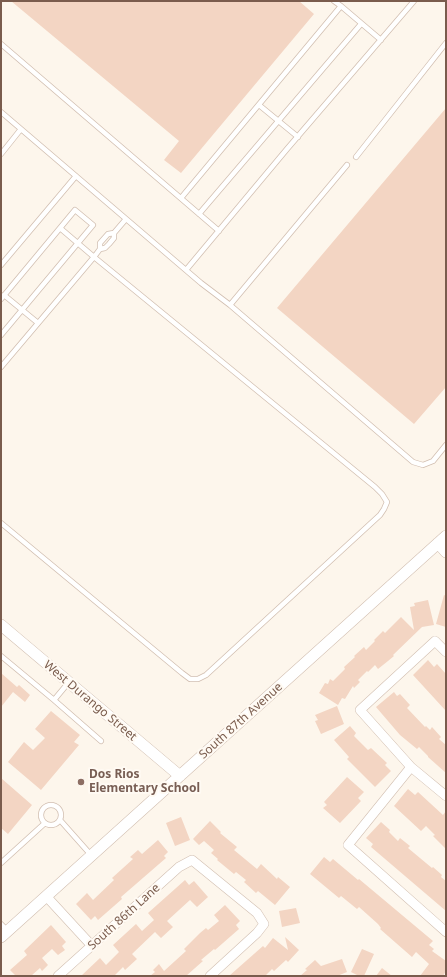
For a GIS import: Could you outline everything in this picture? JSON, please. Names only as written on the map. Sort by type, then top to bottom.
[{"type":"street","points":[[442,540],[446,552]]},
{"type":"street","name":"South 87th Avenue","points":[[3,931],[46,896],[442,540]]},
{"type":"street","name":"West Durango Street","points":[[1,625],[180,776]]},
{"type":"street","points":[[446,652],[435,641],[360,710],[411,767],[446,796]]},
{"type":"street","points":[[411,767],[348,845],[446,932]]},
{"type":"street","name":"South 86th Lane","points":[[58,976],[179,867],[192,860],[257,913],[264,924],[257,933],[210,976]]},
{"type":"street","points":[[46,896],[92,946]]},
{"type":"lane","points":[[334,1],[380,40]]},
{"type":"lane","points":[[186,270],[414,1]]},
{"type":"lane","points":[[181,198],[341,6]]},
{"type":"lane","points":[[199,214],[361,24]]},
{"type":"lane","points":[[356,157],[446,43]]},
{"type":"lane","points":[[1,44],[219,231]]},
{"type":"lane","points":[[259,105],[298,137]]},
{"type":"lane","points":[[1,112],[413,462],[423,465],[432,461],[446,445]]},
{"type":"lane","points":[[1,154],[21,129]]},
{"type":"lane","points":[[230,305],[347,166]]},
{"type":"lane","points":[[1,265],[76,176]]},
{"type":"lane","points":[[1,335],[22,310],[93,225],[75,210],[3,297],[22,310],[38,323]]},
{"type":"lane","points":[[1,367],[94,257],[100,249],[100,243],[108,234],[114,233],[126,219]]},
{"type":"lane","points":[[1,523],[182,673],[190,679],[198,679],[206,675],[380,516],[386,502],[382,494],[375,488],[60,228]]},
{"type":"lane","points":[[1,656],[101,741]]},
{"type":"lane","points":[[54,700],[69,682]]},
{"type":"lane","points":[[49,805],[55,806],[60,810],[60,820],[52,825],[45,823],[41,817],[44,808],[49,805]]},
{"type":"lane","points":[[60,820],[91,855]]},
{"type":"lane","points":[[1,863],[45,823]]},
{"type":"building","points":[[11,1],[299,1],[314,14],[181,173],[164,160],[179,141]]},
{"type":"building","points":[[446,108],[446,387],[414,424],[277,308]]},
{"type":"building","points":[[444,595],[446,596],[446,627],[436,624]]},
{"type":"building","points":[[428,600],[434,625],[422,627],[393,655],[394,656],[378,669],[375,665],[368,672],[367,671],[358,680],[360,682],[354,688],[353,686],[345,699],[342,698],[338,705],[319,693],[325,683],[328,684],[330,679],[333,681],[345,669],[344,667],[355,657],[354,656],[364,647],[366,650],[383,631],[385,633],[401,617],[414,630],[410,607],[415,606],[414,603]]},
{"type":"building","points":[[428,660],[434,667],[437,664],[446,674],[446,711],[413,675]]},
{"type":"building","points":[[1,673],[17,687],[19,685],[30,695],[25,702],[13,692],[1,707]]},
{"type":"building","points":[[394,692],[397,696],[400,694],[410,705],[407,708],[425,727],[426,726],[430,730],[432,727],[441,737],[439,739],[446,745],[446,773],[419,747],[417,749],[400,735],[376,707]]},
{"type":"building","points":[[337,706],[344,724],[321,734],[315,721],[318,720],[315,715]]},
{"type":"building","points":[[51,711],[80,735],[74,742],[79,745],[41,790],[8,762],[24,742],[33,750],[45,738],[35,729]]},
{"type":"building","points":[[350,726],[356,733],[354,736],[368,750],[371,748],[387,763],[385,765],[391,771],[375,787],[347,759],[349,757],[334,740]]},
{"type":"building","points":[[347,777],[364,792],[358,798],[361,801],[340,823],[323,808],[327,805],[324,802]]},
{"type":"building","points":[[1,778],[32,805],[8,834],[1,828]]},
{"type":"building","points":[[408,789],[415,795],[418,792],[443,815],[446,811],[446,849],[433,836],[435,835],[426,826],[421,831],[394,806]]},
{"type":"building","points":[[181,817],[190,840],[175,846],[166,823]]},
{"type":"building","points":[[210,821],[221,832],[220,833],[237,847],[234,850],[257,869],[261,864],[277,879],[278,877],[290,887],[275,905],[258,891],[256,893],[244,882],[246,880],[236,872],[234,874],[217,860],[218,859],[211,853],[214,850],[204,841],[199,845],[193,839]]},
{"type":"building","points":[[381,822],[390,830],[389,832],[398,841],[400,838],[410,846],[408,848],[442,875],[441,877],[446,881],[446,911],[371,847],[373,844],[366,838]]},
{"type":"building","points":[[158,840],[168,852],[164,856],[166,858],[121,897],[122,899],[98,920],[95,916],[91,920],[76,904],[87,893],[93,900],[114,880],[112,878],[133,859],[130,857],[138,850],[142,854]]},
{"type":"building","points":[[324,857],[330,862],[333,859],[358,880],[359,879],[433,941],[429,945],[434,949],[432,951],[446,961],[446,971],[443,976],[420,976],[429,964],[416,952],[412,957],[380,929],[381,928],[378,924],[359,907],[357,909],[341,896],[339,898],[310,874]]},
{"type":"building","points":[[185,880],[189,885],[194,881],[208,897],[197,907],[190,900],[167,921],[173,927],[161,938],[155,932],[132,954],[137,959],[125,970],[123,967],[114,976],[81,976],[100,958],[106,965],[119,952],[113,945],[136,924],[142,931],[154,920],[148,913]]},
{"type":"building","points":[[225,905],[240,921],[236,925],[239,929],[201,960],[203,961],[186,976],[150,976],[155,972],[153,970],[159,964],[164,971],[186,951],[184,949],[200,933],[206,928],[208,930],[219,921],[214,915]]},
{"type":"building","points":[[296,908],[300,923],[282,927],[279,911]]},
{"type":"building","points":[[51,925],[66,942],[62,946],[65,950],[58,955],[52,949],[42,958],[48,965],[42,971],[40,968],[31,976],[16,976],[10,970],[27,955],[24,951]]},
{"type":"building","points":[[285,937],[299,950],[288,962],[286,960],[274,971],[272,969],[265,976],[229,976],[263,946],[265,948],[273,938],[288,950]]},
{"type":"building","points":[[362,949],[374,954],[364,976],[359,976],[351,972]]},
{"type":"building","points":[[342,959],[347,972],[337,976],[300,976],[315,960],[321,966]]},
{"type":"building","points":[[382,968],[392,976],[376,976]]},
{"type":"place","name":"Dos Rios Elementary School","points":[[81,782]]}]
